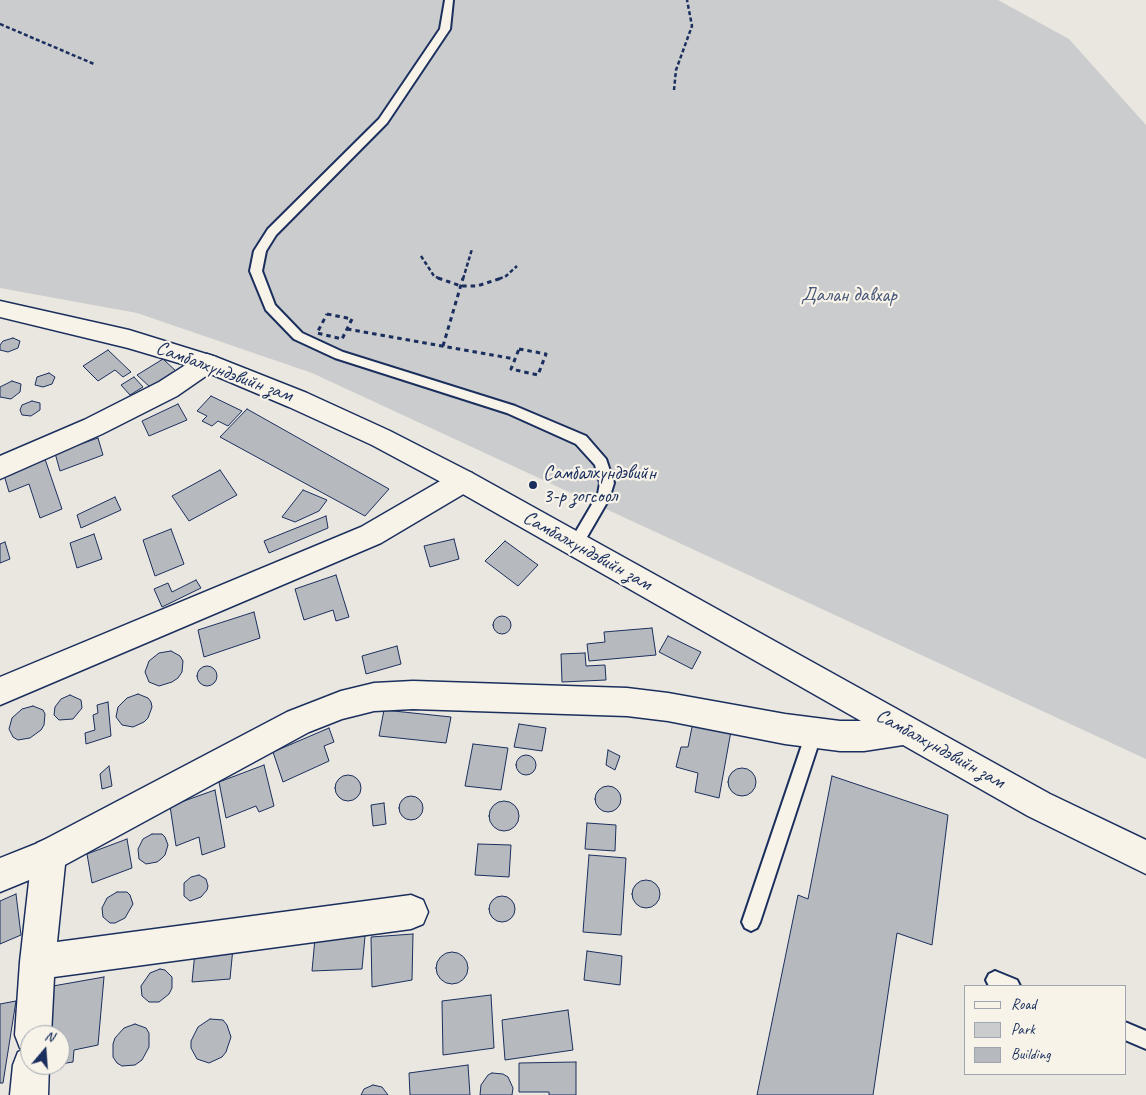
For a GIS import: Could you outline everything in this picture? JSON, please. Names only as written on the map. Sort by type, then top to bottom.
[{"type":"street","name":"Самбалхүндэвийн зам","points":[[0,309],[129,339],[207,363],[381,438],[463,481],[1039,805],[1146,858]]},
{"type":"street","points":[[0,468],[93,427],[168,389],[207,363]]},
{"type":"street","points":[[0,691],[371,535],[463,481]]},
{"type":"street","points":[[0,875],[49,855],[298,722],[340,705],[374,697],[413,695],[627,702],[676,708],[814,733],[864,736],[905,730]]},
{"type":"street","points":[[34,1025],[37,962],[49,855]]},
{"type":"street","points":[[37,962],[412,912]]},
{"type":"street","points":[[29,1095],[30,1075]]},
{"type":"lane","points":[[449,0],[445,28],[383,121],[272,232],[260,251],[256,270],[270,307],[298,336],[339,356],[511,409],[581,440],[601,463],[607,483],[604,496],[575,545]]},
{"type":"lane","points":[[751,922],[814,733]]},
{"type":"lane","points":[[1126,1031],[1146,1040]]},
{"type":"path","points":[[674,90],[676,70],[692,26],[688,0]]},
{"type":"path","points":[[0,24],[94,64]]},
{"type":"path","points":[[443,346],[472,249]]},
{"type":"path","points":[[421,256],[434,276],[461,286],[477,286],[492,282],[506,276],[517,266]]},
{"type":"path","points":[[327,314],[352,319],[347,329],[342,339],[316,333],[327,314]]},
{"type":"path","points":[[347,329],[515,359]]},
{"type":"path","points":[[519,349],[546,354],[538,375],[511,369],[515,359],[519,349]]},
{"type":"green space","name":"Далан давхар","points":[[0,0],[998,0],[1069,39],[1146,125],[1146,759],[312,373],[137,313],[0,288]]},
{"type":"building","points":[[13,338],[20,341],[18,348],[8,352],[0,350],[0,345],[3,341]]},
{"type":"building","points":[[108,350],[131,372],[123,377],[115,370],[98,381],[83,366]]},
{"type":"building","points":[[163,359],[177,372],[151,388],[137,375]]},
{"type":"building","points":[[49,373],[55,377],[52,384],[43,387],[35,385],[37,377]]},
{"type":"building","points":[[134,377],[143,387],[130,395],[121,385]]},
{"type":"building","points":[[12,381],[21,384],[20,392],[11,399],[0,397],[0,387]]},
{"type":"building","points":[[211,396],[242,411],[228,426],[218,421],[212,426],[202,421],[207,416],[197,411]]},
{"type":"building","points":[[32,401],[40,403],[40,410],[31,416],[22,415],[20,410],[22,405]]},
{"type":"building","points":[[178,404],[187,420],[149,436],[142,421]]},
{"type":"building","points":[[247,409],[389,489],[365,516],[220,437]]},
{"type":"building","points":[[98,438],[103,455],[60,471],[55,453]]},
{"type":"building","points":[[45,459],[62,509],[40,518],[29,484],[9,492],[4,475]]},
{"type":"building","points":[[220,470],[237,495],[189,521],[172,496]]},
{"type":"building","points":[[303,490],[327,500],[319,511],[295,522],[282,517]]},
{"type":"building","points":[[115,497],[121,510],[81,528],[77,515]]},
{"type":"building","points":[[326,516],[328,528],[269,553],[264,541]]},
{"type":"building","points":[[171,529],[184,564],[155,576],[143,540]]},
{"type":"building","points":[[94,534],[102,559],[77,568],[70,543]]},
{"type":"building","points":[[454,539],[459,559],[430,567],[424,546]]},
{"type":"building","points":[[505,541],[538,565],[518,586],[485,561]]},
{"type":"building","points":[[5,542],[10,559],[0,563],[0,544]]},
{"type":"building","points":[[336,575],[349,617],[336,621],[333,610],[304,620],[295,589]]},
{"type":"building","points":[[196,580],[201,588],[162,607],[154,589],[168,583],[172,592]]},
{"type":"building","points":[[254,612],[260,638],[204,657],[198,630]]},
{"type":"building","points":[[498,616],[506,616],[511,621],[509,632],[498,634],[493,629],[493,621]]},
{"type":"building","points":[[652,628],[656,655],[589,661],[587,644],[605,642],[604,632]]},
{"type":"building","points":[[668,636],[701,652],[692,669],[659,652]]},
{"type":"building","points":[[397,646],[401,664],[366,674],[362,656]]},
{"type":"building","points":[[171,651],[180,656],[183,661],[182,672],[178,678],[159,686],[149,682],[145,672],[149,661],[159,653]]},
{"type":"building","points":[[585,653],[586,666],[605,665],[606,680],[562,682],[561,654]]},
{"type":"building","points":[[207,666],[214,669],[217,676],[214,683],[207,686],[200,683],[197,676],[200,669]]},
{"type":"building","points":[[138,694],[148,698],[151,702],[152,707],[148,718],[133,727],[122,725],[116,717],[118,707],[127,698]]},
{"type":"building","points":[[70,695],[81,700],[82,708],[73,719],[59,720],[54,715],[55,707],[61,699]]},
{"type":"building","points":[[108,702],[111,736],[86,744],[85,733],[95,730],[93,715],[98,713],[97,705]]},
{"type":"building","points":[[33,706],[43,710],[45,714],[44,725],[41,730],[30,738],[18,740],[13,737],[9,729],[12,718],[22,709]]},
{"type":"building","points":[[384,710],[451,717],[446,743],[379,736]]},
{"type":"building","points":[[693,722],[731,731],[719,798],[695,792],[698,773],[676,767],[681,747],[688,747]]},
{"type":"building","points":[[519,724],[546,728],[542,751],[514,747]]},
{"type":"building","points":[[329,728],[334,742],[324,746],[329,761],[283,782],[273,752]]},
{"type":"building","points":[[473,744],[508,748],[501,790],[465,786]]},
{"type":"building","points":[[608,750],[620,756],[615,770],[606,765]]},
{"type":"building","points":[[526,755],[533,758],[536,765],[533,772],[526,775],[519,772],[516,765],[519,758]]},
{"type":"building","points":[[264,765],[274,806],[259,812],[256,806],[226,818],[219,782]]},
{"type":"building","points":[[109,766],[112,786],[102,789],[100,774]]},
{"type":"building","points":[[742,768],[752,772],[756,782],[752,792],[742,796],[732,792],[728,782],[732,772]]},
{"type":"building","points":[[348,775],[357,779],[361,788],[357,797],[348,801],[339,797],[335,788],[339,779]]},
{"type":"building","points":[[832,776],[948,815],[932,945],[897,933],[873,1095],[757,1095],[798,895],[808,899]]},
{"type":"building","points":[[608,786],[617,790],[621,799],[617,808],[608,812],[599,808],[595,799],[599,790]]},
{"type":"building","points":[[215,790],[225,847],[202,855],[199,837],[176,846],[170,806]]},
{"type":"building","points":[[406,796],[416,796],[423,803],[423,813],[416,820],[406,820],[399,813],[399,803]]},
{"type":"building","points":[[504,801],[515,805],[519,816],[515,827],[504,831],[493,827],[489,816],[493,805]]},
{"type":"building","points":[[384,803],[386,824],[373,826],[371,805]]},
{"type":"building","points":[[587,823],[616,825],[615,851],[585,849]]},
{"type":"building","points":[[152,834],[162,834],[168,845],[165,855],[161,859],[157,862],[146,864],[139,859],[138,849],[143,839]]},
{"type":"building","points":[[127,839],[132,868],[92,883],[87,854]]},
{"type":"building","points":[[478,844],[511,845],[509,877],[475,875]]},
{"type":"building","points":[[589,855],[626,858],[621,935],[583,932]]},
{"type":"building","points":[[199,875],[206,879],[207,890],[201,897],[190,901],[184,896],[184,883],[191,877]]},
{"type":"building","points":[[646,880],[656,884],[660,894],[656,904],[646,908],[636,904],[632,894],[636,884]]},
{"type":"building","points":[[117,892],[127,892],[133,904],[125,918],[115,923],[110,923],[103,917],[102,908],[107,898]]},
{"type":"building","points":[[16,894],[21,935],[0,944],[0,901]]},
{"type":"building","points":[[502,896],[511,900],[515,909],[511,918],[502,922],[493,918],[489,909],[493,900]]},
{"type":"building","points":[[413,934],[412,980],[372,987],[371,937]]},
{"type":"building","points":[[365,936],[362,969],[312,971],[315,938]]},
{"type":"building","points":[[233,948],[230,979],[192,982],[195,952]]},
{"type":"building","points":[[587,951],[622,956],[620,985],[584,980]]},
{"type":"building","points":[[452,952],[464,956],[468,968],[464,980],[452,984],[440,980],[436,968],[440,956]]},
{"type":"building","points":[[160,969],[165,970],[172,977],[172,988],[169,994],[159,1002],[149,1002],[142,996],[141,986],[150,973]]},
{"type":"building","points":[[104,977],[98,1045],[74,1050],[73,1062],[70,1062],[70,1025],[49,1025],[53,986]]},
{"type":"building","points":[[491,995],[494,1048],[443,1055],[442,1001]]},
{"type":"building","points":[[16,1001],[3,1083],[0,1083],[0,1004]]},
{"type":"building","points":[[568,1010],[573,1050],[505,1060],[502,1020]]},
{"type":"building","points":[[210,1019],[223,1020],[231,1037],[226,1052],[222,1057],[209,1063],[197,1059],[191,1048],[191,1041],[198,1027]]},
{"type":"building","points":[[135,1024],[146,1028],[149,1033],[149,1047],[142,1060],[135,1065],[122,1066],[113,1057],[113,1044],[115,1038],[124,1028]]},
{"type":"building","points":[[576,1062],[576,1095],[549,1095],[549,1092],[519,1092],[519,1063]]},
{"type":"building","points":[[468,1065],[470,1095],[410,1095],[409,1073]]},
{"type":"building","points":[[492,1073],[503,1074],[508,1077],[513,1088],[512,1095],[480,1095],[481,1085],[488,1075]]},
{"type":"building","points":[[373,1085],[382,1087],[388,1095],[361,1095],[364,1089]]},
{"type":"place","name":"Самбалхүндэвийн 3-р зогсоол","points":[[533,485]]}]
